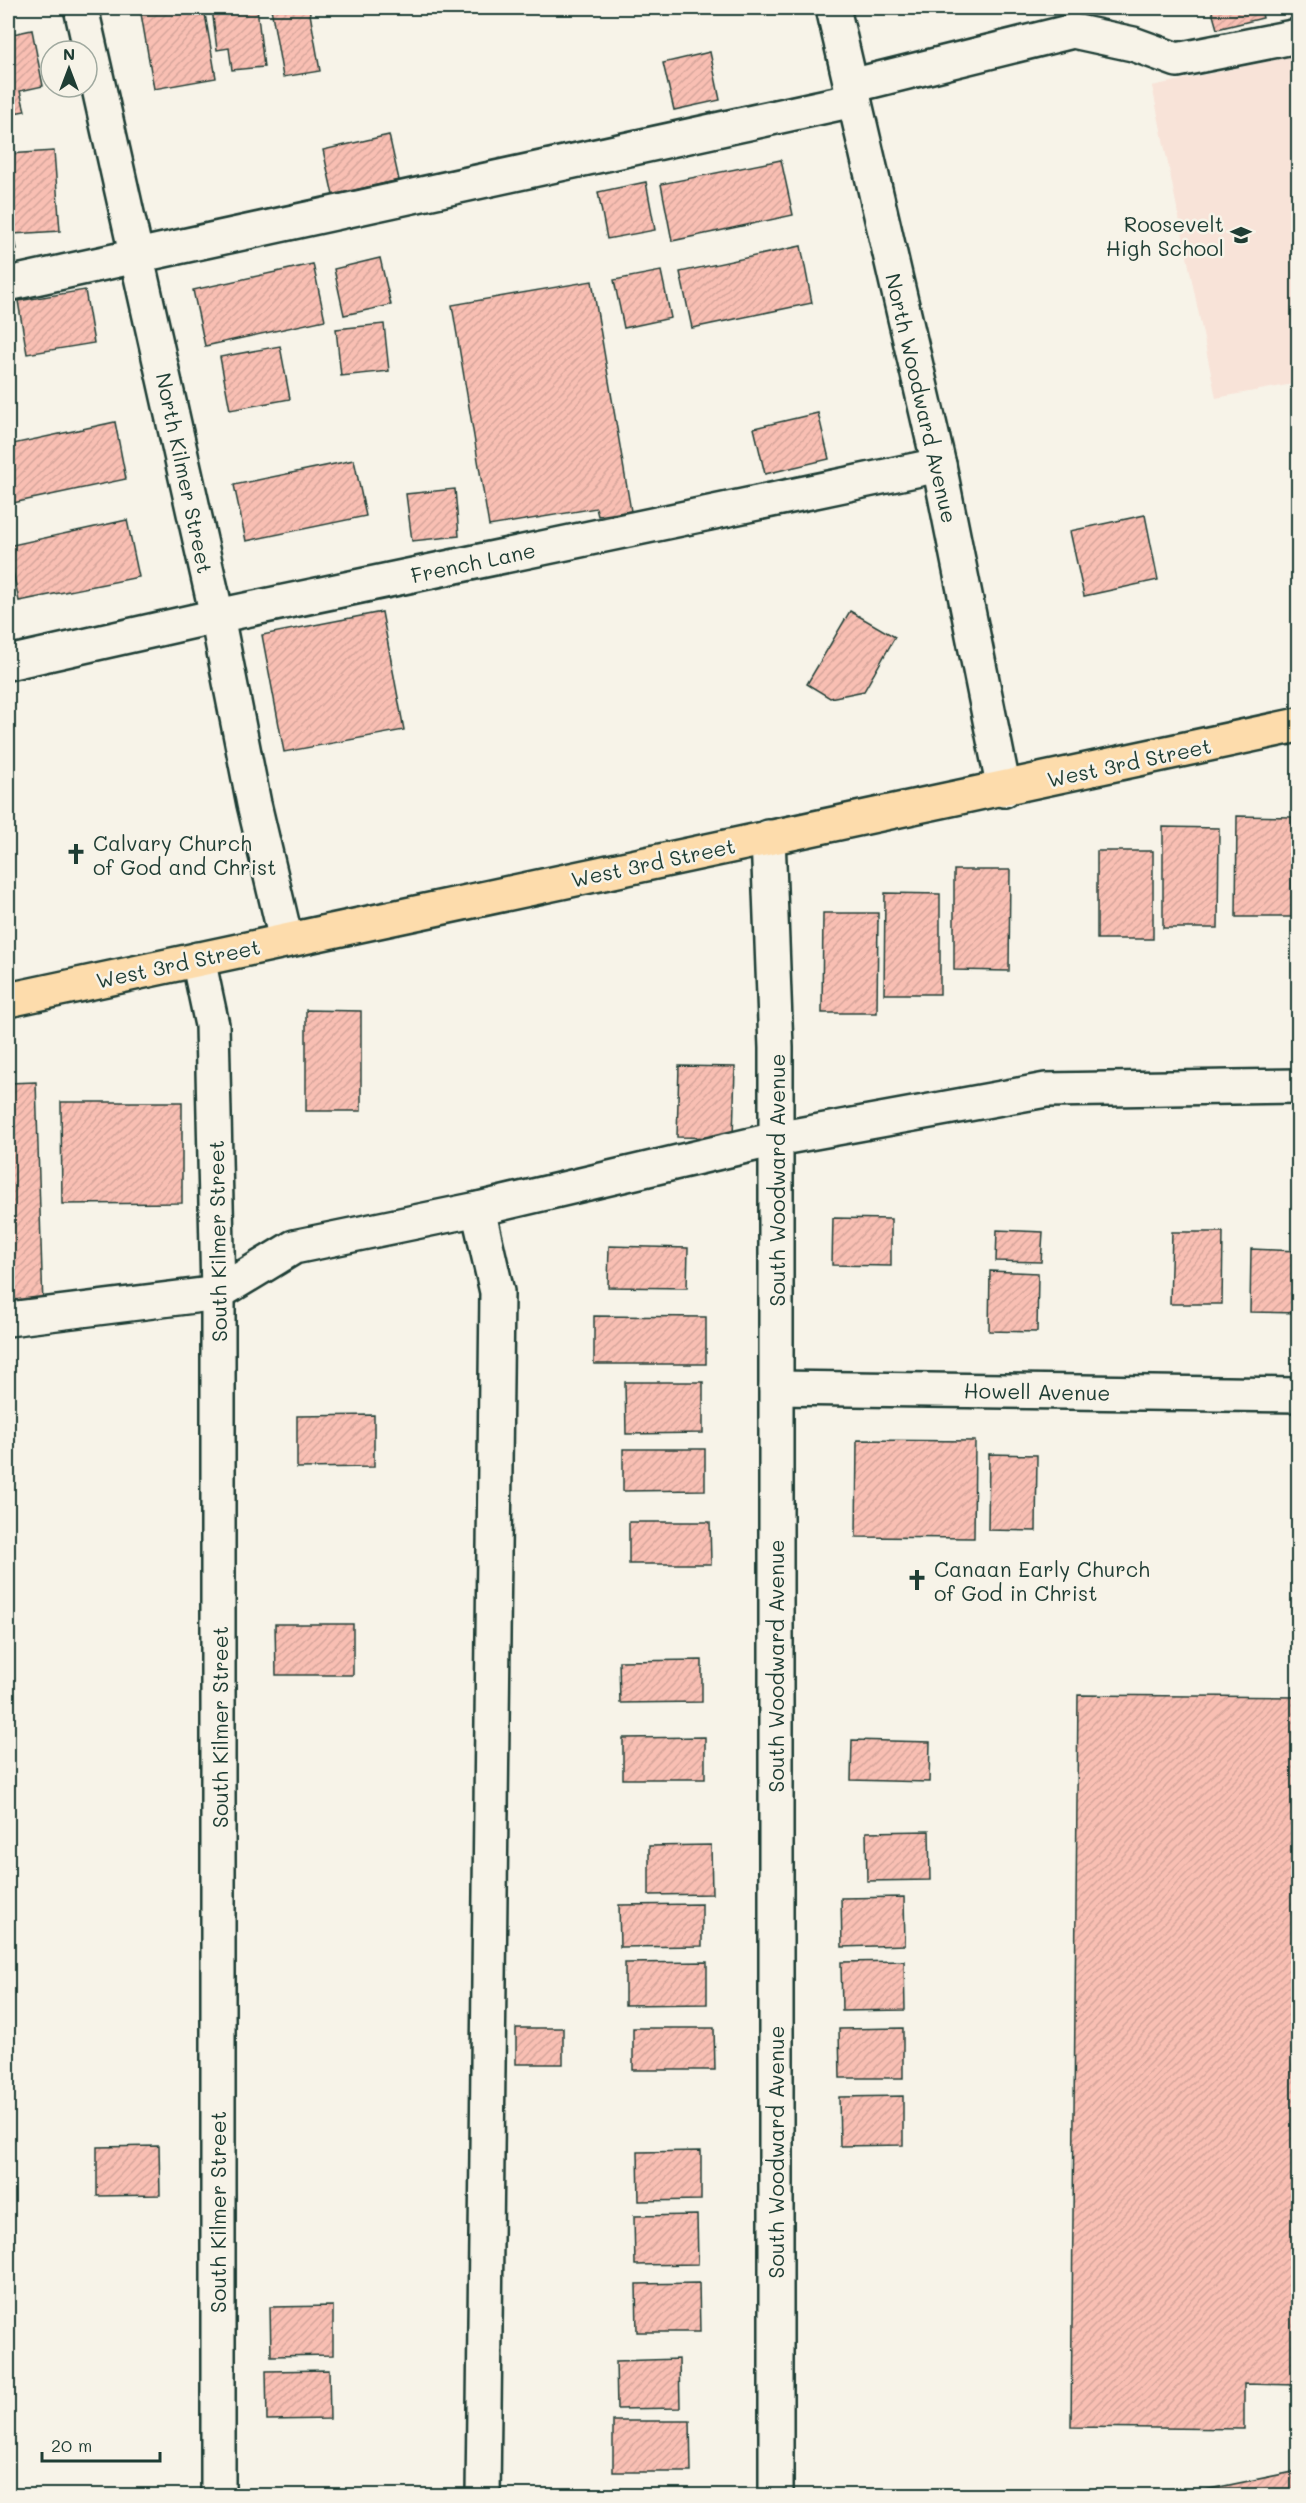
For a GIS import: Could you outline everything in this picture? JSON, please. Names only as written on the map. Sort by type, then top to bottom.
[{"type":"main road","name":"West 3rd Street","points":[[8,1000],[768,837],[1004,790],[1299,725]]},
{"type":"street","name":"North Kilmer Street","points":[[81,8],[217,616],[254,804],[286,940]]},
{"type":"street","name":"North Woodward Avenue","points":[[832,8],[939,465],[1004,790]]},
{"type":"street","points":[[8,284],[852,93],[1072,31],[1133,44],[1177,60],[1299,36]]},
{"type":"street","name":"French Lane","points":[[8,663],[217,616],[939,465]]},
{"type":"street","name":"South Woodward Avenue","points":[[768,837],[776,1048],[776,2496]]},
{"type":"street","name":"South Kilmer Street","points":[[198,959],[212,1025],[218,1293],[218,2496]]},
{"type":"street","points":[[8,1319],[218,1293],[294,1247],[478,1209],[776,1139],[1046,1090],[1299,1086]]},
{"type":"street","points":[[478,1209],[497,1292],[483,2496]]},
{"type":"street","name":"Howell Avenue","points":[[776,1388],[1299,1395]]},
{"type":"shaded area","name":"Roosevelt High School","points":[[1298,55],[1298,383],[1216,398],[1152,86]]},
{"type":"building","points":[[140,8],[204,8],[216,78],[154,89]]},
{"type":"building","points":[[212,8],[257,8],[264,67],[232,70],[229,48],[217,50]]},
{"type":"building","points":[[271,8],[309,8],[320,71],[283,77]]},
{"type":"building","points":[[1211,8],[1261,8],[1263,18],[1217,29]]},
{"type":"building","points":[[32,30],[39,66],[39,87],[20,91],[25,111],[8,114],[8,35]]},
{"type":"building","points":[[710,52],[720,100],[674,110],[663,63]]},
{"type":"building","points":[[389,135],[399,180],[333,195],[323,150]]},
{"type":"building","points":[[54,151],[60,231],[13,234],[8,154]]},
{"type":"building","points":[[781,160],[793,215],[672,241],[661,184]]},
{"type":"building","points":[[646,182],[655,230],[607,239],[598,192]]},
{"type":"building","points":[[8,210],[17,249],[8,251]]},
{"type":"building","points":[[801,246],[812,303],[692,328],[680,272]]},
{"type":"building","points":[[380,258],[391,305],[344,315],[334,269]]},
{"type":"building","points":[[313,264],[325,320],[205,346],[193,290]]},
{"type":"building","points":[[661,271],[671,318],[624,328],[614,280]]},
{"type":"building","points":[[592,281],[631,511],[598,516],[596,508],[489,526],[452,305]]},
{"type":"building","points":[[85,290],[94,343],[27,354],[18,301]]},
{"type":"building","points":[[384,324],[389,371],[341,376],[336,329]]},
{"type":"building","points":[[280,346],[290,399],[230,410],[220,357]]},
{"type":"building","points":[[818,413],[829,459],[765,474],[754,428]]},
{"type":"building","points":[[115,422],[126,479],[8,504],[8,445]]},
{"type":"building","points":[[354,460],[366,516],[246,541],[234,485]]},
{"type":"building","points":[[455,489],[459,536],[412,541],[406,494]]},
{"type":"building","points":[[1145,515],[1158,580],[1084,596],[1070,531]]},
{"type":"building","points":[[127,520],[139,577],[19,601],[8,546]]},
{"type":"building","points":[[850,611],[895,637],[864,691],[830,698],[807,684]]},
{"type":"building","points":[[382,612],[404,730],[284,752],[262,635]]},
{"type":"building","points":[[1237,816],[1292,817],[1292,917],[1236,917]]},
{"type":"building","points":[[1163,827],[1219,828],[1218,928],[1163,928]]},
{"type":"building","points":[[1097,851],[1153,851],[1153,939],[1097,939]]},
{"type":"building","points":[[954,870],[1010,870],[1009,971],[954,970]]},
{"type":"building","points":[[885,893],[940,894],[940,994],[884,994]]},
{"type":"building","points":[[823,913],[878,913],[877,1013],[822,1013]]},
{"type":"building","points":[[306,1010],[361,1011],[361,1111],[306,1111]]},
{"type":"building","points":[[679,1066],[735,1067],[733,1138],[677,1137]]},
{"type":"building","points":[[36,1082],[43,1307],[8,1309],[8,1083]]},
{"type":"building","points":[[61,1102],[182,1102],[182,1203],[62,1204]]},
{"type":"building","points":[[833,1218],[891,1219],[891,1266],[832,1265]]},
{"type":"building","points":[[997,1230],[1043,1232],[1041,1262],[996,1261]]},
{"type":"building","points":[[1172,1232],[1223,1232],[1222,1304],[1170,1304]]},
{"type":"building","points":[[609,1246],[688,1248],[687,1288],[608,1287]]},
{"type":"building","points":[[1251,1249],[1298,1251],[1298,1313],[1250,1312]]},
{"type":"building","points":[[990,1271],[1038,1273],[1037,1332],[989,1331]]},
{"type":"building","points":[[594,1316],[706,1317],[706,1364],[594,1364]]},
{"type":"building","points":[[625,1382],[703,1382],[703,1433],[626,1434]]},
{"type":"building","points":[[374,1415],[374,1467],[297,1468],[297,1416]]},
{"type":"building","points":[[857,1440],[975,1441],[974,1538],[856,1537]]},
{"type":"building","points":[[623,1449],[705,1449],[705,1490],[623,1491]]},
{"type":"building","points":[[989,1454],[1037,1455],[1036,1531],[988,1530]]},
{"type":"building","points":[[629,1522],[710,1522],[711,1564],[629,1564]]},
{"type":"building","points":[[275,1624],[353,1624],[353,1675],[276,1675]]},
{"type":"building","points":[[702,1660],[702,1702],[620,1703],[619,1661]]},
{"type":"building","points":[[1078,1695],[1298,1697],[1298,2385],[1244,2384],[1244,2429],[1071,2427]]},
{"type":"building","points":[[705,1737],[705,1779],[623,1779],[623,1738]]},
{"type":"building","points":[[852,1740],[930,1742],[929,1782],[851,1780]]},
{"type":"building","points":[[929,1831],[930,1880],[867,1881],[866,1832]]},
{"type":"building","points":[[711,1845],[712,1894],[649,1895],[649,1846]]},
{"type":"building","points":[[904,1897],[905,1945],[842,1947],[841,1898]]},
{"type":"building","points":[[702,1904],[702,1946],[620,1947],[619,1905]]},
{"type":"building","points":[[904,1961],[905,2010],[842,2011],[841,1962]]},
{"type":"building","points":[[707,1962],[707,2004],[625,2005],[625,1963]]},
{"type":"building","points":[[516,2028],[563,2028],[563,2064],[516,2064]]},
{"type":"building","points":[[633,2028],[714,2028],[715,2070],[633,2070]]},
{"type":"building","points":[[903,2028],[903,2078],[840,2078],[839,2029]]},
{"type":"building","points":[[903,2096],[903,2145],[840,2146],[839,2097]]},
{"type":"building","points":[[159,2146],[160,2195],[97,2196],[97,2147]]},
{"type":"building","points":[[701,2151],[701,2200],[639,2201],[638,2152]]},
{"type":"building","points":[[697,2215],[698,2264],[635,2265],[634,2216]]},
{"type":"building","points":[[699,2283],[700,2332],[637,2332],[636,2284]]},
{"type":"building","points":[[333,2306],[333,2355],[271,2356],[270,2307]]},
{"type":"building","points":[[679,2359],[680,2408],[617,2409],[616,2361]]},
{"type":"building","points":[[329,2370],[330,2419],[267,2420],[266,2371]]},
{"type":"building","points":[[613,2421],[690,2421],[691,2472],[613,2472]]},
{"type":"building","points":[[1298,2471],[1298,2496],[1175,2496]]},
{"type":"place","name":"Roosevelt High School","points":[[1241,235]]},
{"type":"place","name":"Calvary Church of God and Christ","points":[[76,854]]},
{"type":"place","name":"Canaan Early Church of God in Christ","points":[[917,1580]]}]
